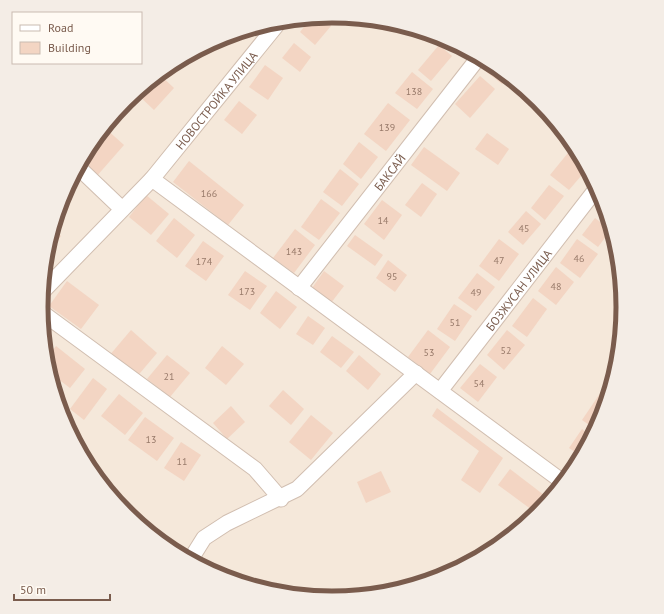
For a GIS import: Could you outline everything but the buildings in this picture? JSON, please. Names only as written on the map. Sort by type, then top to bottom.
[{"type":"street","name":"НОВОСТРОЙКА УЛИЦА","points":[[49,284],[152,179],[274,29]]},
{"type":"street","name":"БАКСАЙ","points":[[299,288],[475,62]]},
{"type":"street","points":[[82,172],[122,209]]},
{"type":"street","points":[[152,179],[558,478]]},
{"type":"street","name":"БОЗЖУСАН УЛИЦА","points":[[440,391],[592,194]]},
{"type":"street","points":[[49,317],[255,470],[281,499]]},
{"type":"street","points":[[194,555],[204,538],[227,524],[281,499],[297,489],[416,373]]},
{"type":"shaded area","points":[[332,23],[369,25],[406,33],[458,52],[490,71],[505,82],[519,93],[546,120],[578,165],[587,181],[601,216],[611,252],[614,270],[616,307],[614,344],[606,381],[587,433],[568,465],[557,480],[546,494],[519,521],[474,553],[458,562],[423,576],[387,586],[369,589],[332,591],[295,589],[258,581],[206,562],[174,543],[159,532],[145,521],[118,494],[86,449],[77,433],[63,398],[53,362],[50,344],[48,307],[50,270],[58,233],[77,181],[96,149],[107,134],[118,120],[145,93],[190,61],[206,52],[241,38],[277,28],[295,25]]}]
